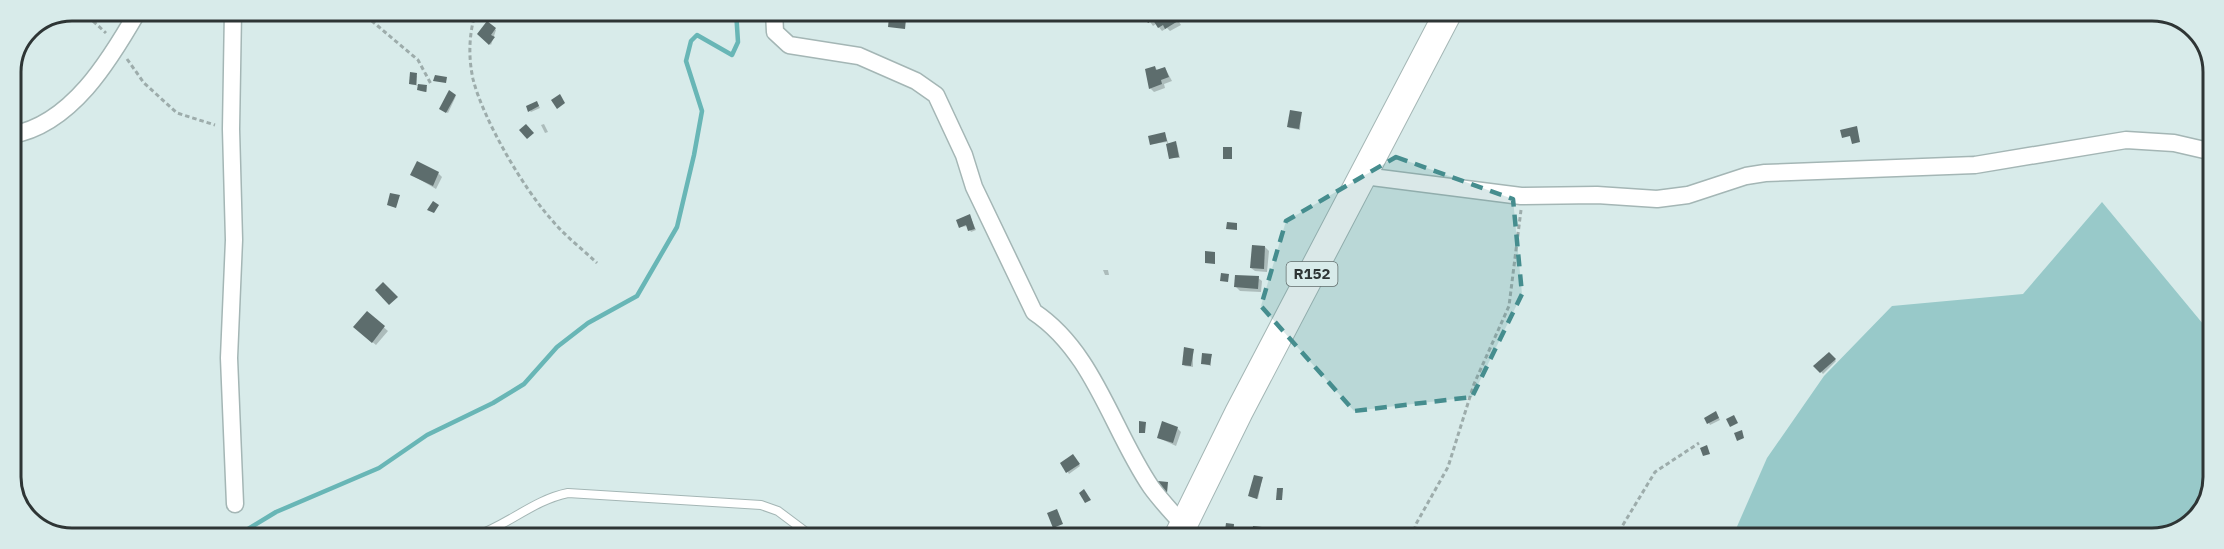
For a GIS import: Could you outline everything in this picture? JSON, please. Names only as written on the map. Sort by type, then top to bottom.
[{"type":"main road","name":"R152","points":[[1182,528],[1239,412],[1444,21]]},
{"type":"street","points":[[21,132],[33,128],[75,99],[118,46],[132,21]]},
{"type":"street","points":[[233,21],[231,129],[234,240],[229,358],[235,504]]},
{"type":"street","points":[[774,21],[775,32],[789,45],[859,56],[916,81],[936,95],[964,155],[974,187],[1034,312],[1051,323],[1098,388],[1151,486],[1177,528]]},
{"type":"street","points":[[1364,176],[1521,196],[1597,195],[1667,198],[1688,195],[1746,176],[1765,173],[1975,165],[2126,140],[2174,143],[2203,150]]},
{"type":"lane","points":[[498,528],[550,497],[568,493],[761,505],[778,511],[801,528]]},
{"type":"path","points":[[93,21],[118,46],[144,83],[177,113],[231,129]]},
{"type":"path","points":[[372,21],[418,60],[431,84]]},
{"type":"path","points":[[473,21],[470,55],[473,80],[509,157],[551,219],[597,263]]},
{"type":"path","points":[[1415,528],[1448,467],[1474,384],[1509,306],[1513,286],[1521,196]]},
{"type":"path","points":[[1620,528],[1655,472],[1699,443]]},
{"type":"highlighted area","points":[[1396,157],[1513,199],[1522,294],[1472,397],[1354,411],[1261,306],[1286,221]]},
{"type":"shaded area","points":[[2102,202],[2203,324],[2203,477],[2196,503],[2186,515],[2172,524],[2152,528],[1736,528],[1767,458],[1824,376],[1892,306],[2023,294]]},
{"type":"building","points":[[487,21],[496,28],[491,35],[495,37],[489,45],[477,34]]},
{"type":"building","points":[[889,21],[906,21],[905,29],[888,27]]},
{"type":"building","points":[[1154,21],[1178,21],[1165,29],[1163,25],[1158,28]]},
{"type":"building","points":[[1155,66],[1156,70],[1165,67],[1169,77],[1161,80],[1162,84],[1149,89],[1145,69]]},
{"type":"building","points":[[410,72],[417,73],[416,85],[409,84]]},
{"type":"building","points":[[435,75],[447,77],[446,83],[433,81]]},
{"type":"building","points":[[418,84],[427,85],[426,92],[417,90]]},
{"type":"building","points":[[449,90],[456,95],[446,113],[439,109]]},
{"type":"building","points":[[560,94],[565,103],[557,109],[551,100]]},
{"type":"building","points":[[537,101],[539,106],[528,112],[526,106]]},
{"type":"building","points":[[1290,110],[1302,112],[1299,129],[1287,127]]},
{"type":"building","points":[[526,124],[534,133],[527,139],[519,130]]},
{"type":"building","points":[[1857,126],[1860,142],[1852,144],[1850,136],[1842,138],[1840,130]]},
{"type":"building","points":[[1165,132],[1167,141],[1150,145],[1148,136]]},
{"type":"building","points":[[1176,141],[1179,157],[1169,159],[1166,144]]},
{"type":"building","points":[[1223,147],[1232,147],[1232,159],[1223,159]]},
{"type":"building","points":[[417,161],[439,172],[433,186],[410,175]]},
{"type":"building","points":[[390,193],[400,195],[396,208],[387,205]]},
{"type":"building","points":[[433,201],[439,205],[434,213],[427,210]]},
{"type":"building","points":[[970,214],[975,229],[968,231],[966,225],[959,228],[956,220]]},
{"type":"building","points":[[1227,222],[1237,223],[1237,230],[1226,229]]},
{"type":"building","points":[[1252,245],[1265,246],[1264,269],[1250,268]]},
{"type":"building","points":[[1205,251],[1215,252],[1215,264],[1205,263]]},
{"type":"building","points":[[1221,273],[1229,274],[1228,282],[1220,281]]},
{"type":"building","points":[[1235,275],[1259,276],[1258,289],[1234,287]]},
{"type":"building","points":[[383,282],[398,297],[389,305],[375,290]]},
{"type":"building","points":[[367,311],[385,326],[372,343],[353,327]]},
{"type":"building","points":[[1184,347],[1194,349],[1191,366],[1182,365]]},
{"type":"building","points":[[1829,352],[1836,359],[1820,373],[1813,366]]},
{"type":"building","points":[[1202,353],[1212,354],[1210,365],[1201,364]]},
{"type":"building","points":[[1716,411],[1719,418],[1707,424],[1704,418]]},
{"type":"building","points":[[1734,415],[1738,423],[1730,427],[1726,419]]},
{"type":"building","points":[[1139,421],[1146,422],[1145,433],[1139,433]]},
{"type":"building","points":[[1162,421],[1178,427],[1173,443],[1157,438]]},
{"type":"building","points":[[1742,430],[1744,438],[1737,441],[1734,433]]},
{"type":"building","points":[[1707,445],[1710,454],[1703,456],[1700,448]]},
{"type":"building","points":[[1073,454],[1080,464],[1066,473],[1060,463]]},
{"type":"building","points":[[1254,475],[1263,477],[1257,499],[1248,496]]},
{"type":"building","points":[[1158,481],[1168,482],[1167,493],[1157,492]]},
{"type":"building","points":[[1277,488],[1283,488],[1282,500],[1276,500]]},
{"type":"building","points":[[1084,489],[1091,500],[1085,503],[1079,493]]},
{"type":"building","points":[[1057,509],[1063,524],[1053,528],[1047,513]]},
{"type":"building","points":[[1226,523],[1234,524],[1234,528],[1225,528]]},
{"type":"waterway","points":[[250,528],[276,512],[379,468],[427,435],[493,403],[524,384],[557,347],[588,323],[637,296],[677,227],[694,155],[702,111],[686,61],[691,41],[697,35],[732,55],[738,42],[737,21]]}]
